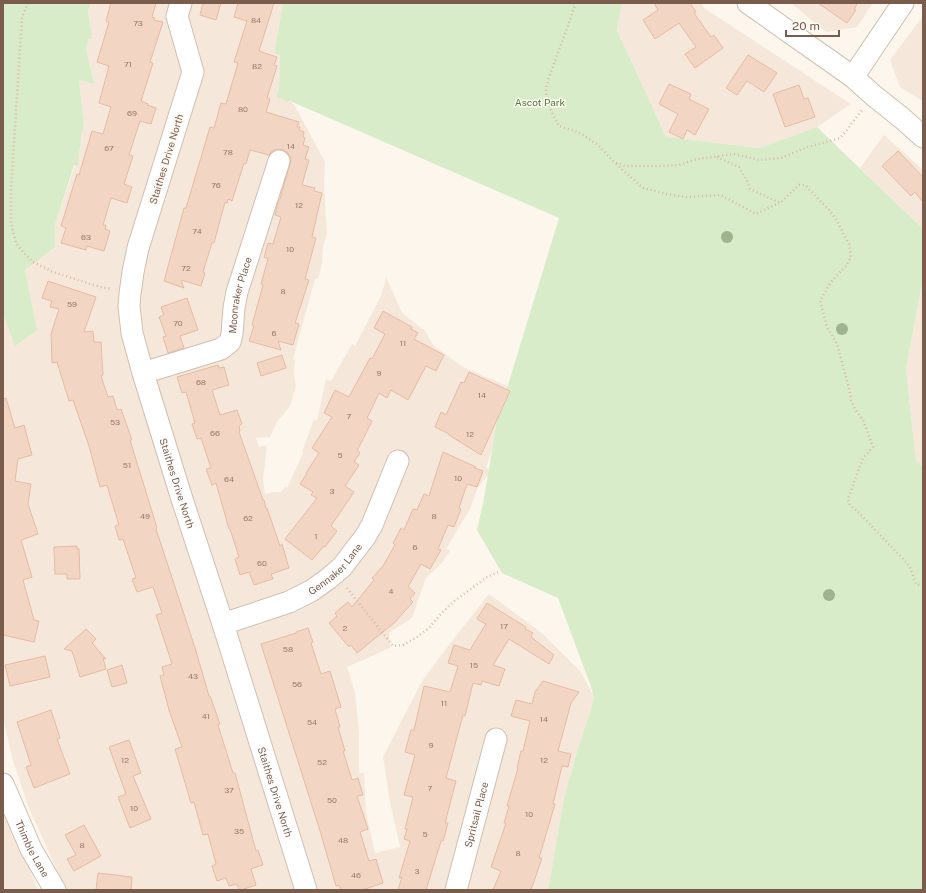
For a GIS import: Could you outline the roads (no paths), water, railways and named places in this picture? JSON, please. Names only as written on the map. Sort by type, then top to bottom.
[{"type":"street","name":"Staithes Drive North","points":[[181,3],[177,16],[193,72],[138,248],[133,272],[129,306],[132,333],[179,489],[306,890]]},
{"type":"street","points":[[748,3],[853,77],[923,137]]},
{"type":"street","points":[[853,77],[903,3]]},
{"type":"street","name":"Moonraker Place","points":[[143,373],[221,350],[230,342],[237,292],[279,161]]},
{"type":"street","name":"Gennaker Lane","points":[[223,624],[289,602],[311,591],[342,567],[368,531],[378,512],[398,461]]},
{"type":"street","name":"Spritsail Place","points":[[456,890],[496,739]]},
{"type":"street","name":"Thimble Lane","points":[[3,784],[31,849],[55,890]]},
{"type":"park label","name":"Ascot Park","points":[[540,102]]}]
